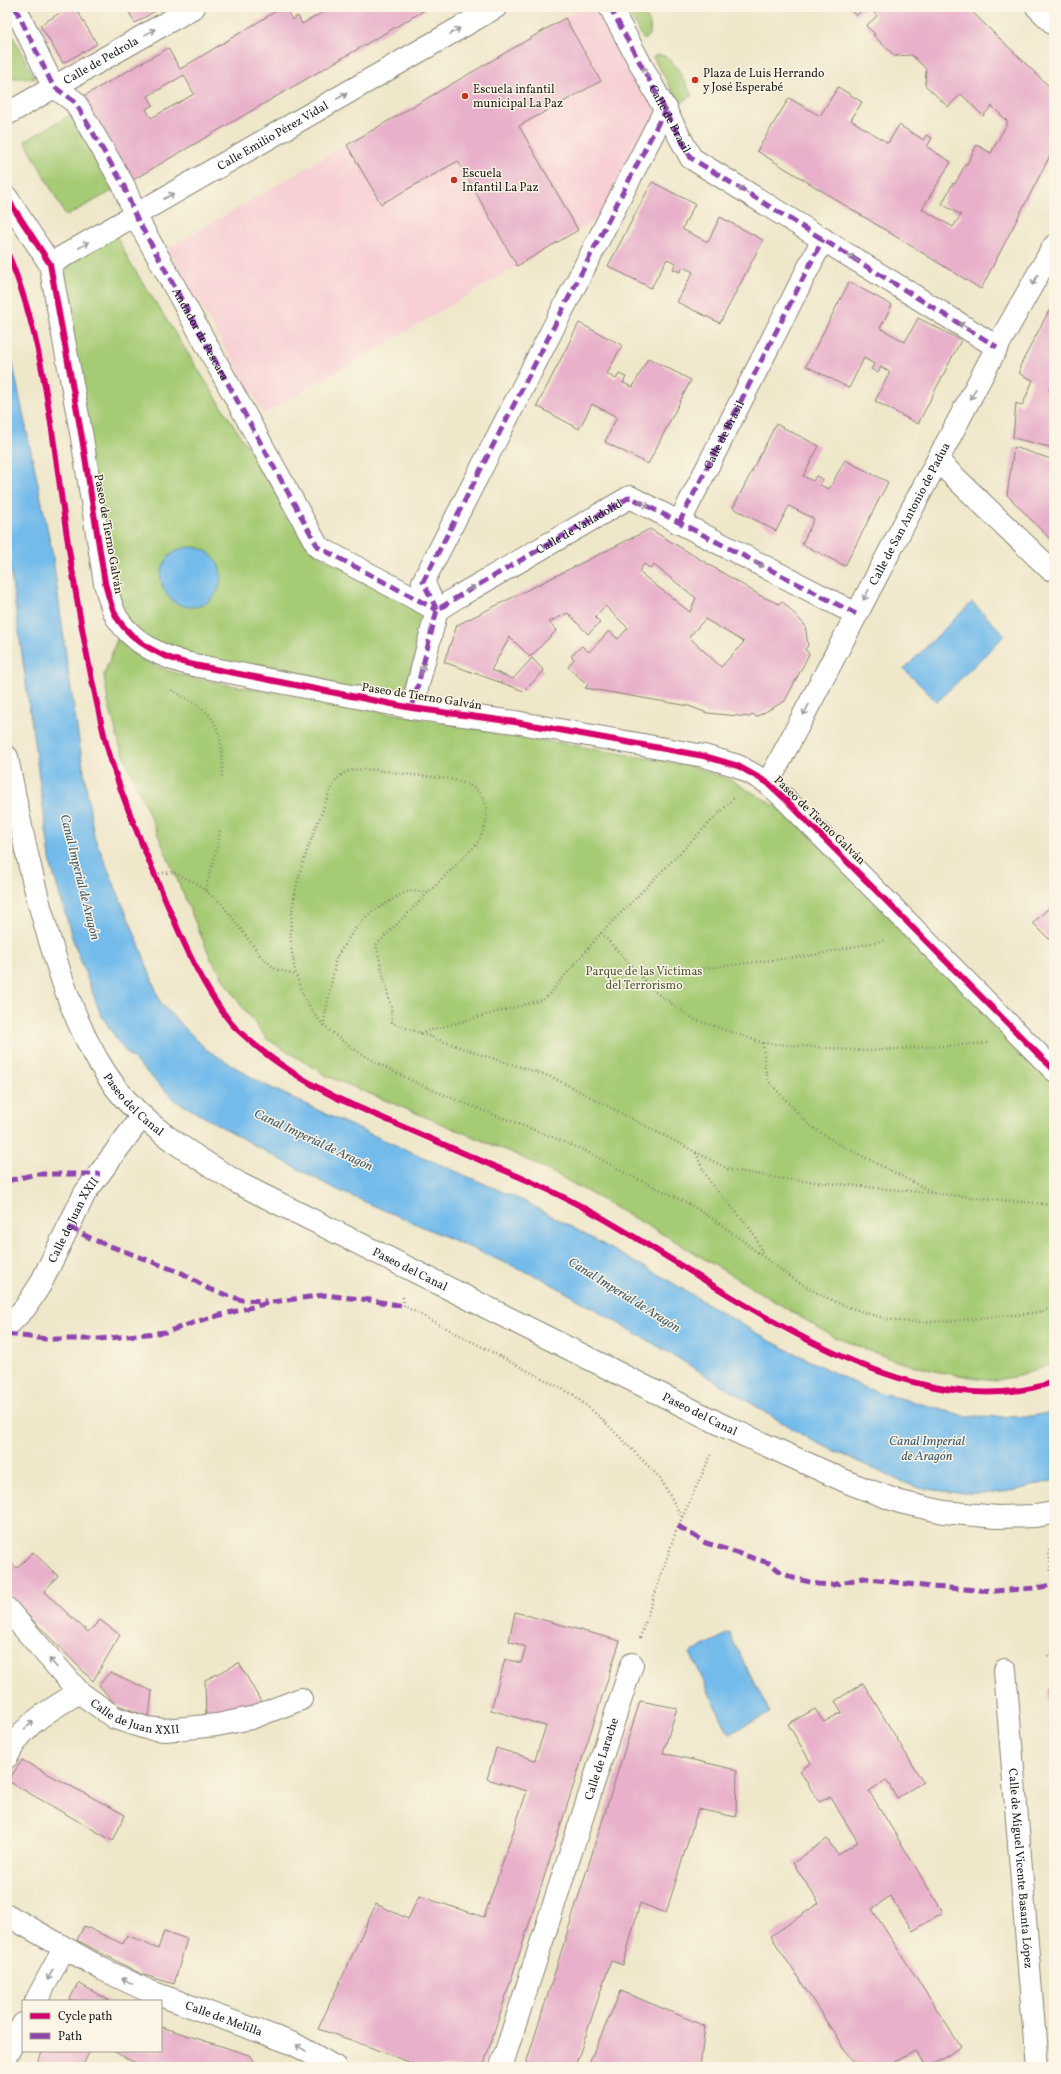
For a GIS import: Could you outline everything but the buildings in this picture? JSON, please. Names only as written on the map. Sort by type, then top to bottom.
[{"type":"street","name":"Andador de Pescara","points":[[15,7],[53,86],[75,102],[124,186],[135,215],[318,547],[437,610]]},
{"type":"street","name":"Calle de Pedrola","points":[[7,114],[53,86],[194,7]]},
{"type":"street","name":"Calle Emilio Pérez Vidal","points":[[50,264],[496,7]]},
{"type":"street","name":"Calle de Brasil","points":[[610,7],[666,108],[691,158],[997,347]]},
{"type":"street","points":[[1037,7],[1054,24]]},
{"type":"street","points":[[412,708],[437,610],[423,582],[666,108]]},
{"type":"street","name":"Paseo de Tierno Galván","points":[[7,198],[50,264],[82,438],[105,583],[117,618],[145,646],[179,662],[412,708],[515,722],[704,756],[738,766],[768,783],[1054,1070]]},
{"type":"street","name":"Calle de Brasil","points":[[680,523],[823,239]]},
{"type":"street","name":"Calle de San Antonio de Padua","points":[[768,783],[997,347],[1054,246]]},
{"type":"street","points":[[938,461],[1050,569]]},
{"type":"street","name":"Calle de Valladolid","points":[[437,610],[630,497],[856,614]]},
{"type":"street","name":"Paseo del Canal","points":[[7,757],[24,848],[39,908],[70,1004],[88,1043],[116,1088],[142,1116],[186,1150],[240,1184],[724,1426],[852,1484],[900,1502],[944,1512],[997,1517],[1035,1516],[1054,1513]]},
{"type":"street","name":"Calle de Juan XXII","points":[[7,1326],[25,1308],[40,1285],[85,1193],[142,1116]]},
{"type":"street","name":"Calle de Juan XXII","points":[[7,1609],[79,1692],[115,1718],[146,1728],[165,1730],[217,1725],[251,1718],[301,1699]]},
{"type":"street","name":"Calle de Larache","points":[[501,2067],[632,1664]]},
{"type":"street","name":"Calle de Miguel Vicente Basanta López","points":[[1005,1670],[1037,2067]]},
{"type":"street","points":[[7,1757],[18,1735],[28,1725],[79,1692]]},
{"type":"street","name":"Calle de Melilla","points":[[7,1915],[64,1948],[146,1990],[294,2044],[335,2067]]},
{"type":"street","points":[[37,2000],[64,1948]]},
{"type":"street","points":[[7,2054],[22,2026]]},
{"type":"path","points":[[168,687],[205,711],[217,729],[221,745],[222,778]]},
{"type":"path","points":[[1054,1205],[785,1179],[730,1170],[552,1077],[479,1054],[392,1023],[391,1007],[376,945],[476,845],[483,833],[487,808],[483,795],[475,788],[460,782],[378,770],[354,770],[342,774],[335,784],[326,802],[299,876],[290,918],[291,950],[296,975],[306,1000],[314,1013],[341,1039],[362,1055],[402,1076],[457,1101],[580,1148],[688,1204],[723,1226],[762,1255],[821,1295],[850,1307],[886,1319],[913,1322],[971,1320],[1001,1316],[1028,1315],[1054,1307]]},
{"type":"path","points":[[419,1033],[545,999],[602,933],[737,795]]},
{"type":"path","points":[[205,890],[218,844],[220,829]]},
{"type":"path","points":[[155,874],[173,872],[196,882],[222,904],[260,955],[275,969],[296,975]]},
{"type":"path","points":[[324,1023],[336,958],[354,930],[370,913],[400,895],[409,892],[429,892]]},
{"type":"path","points":[[602,933],[655,992],[694,1019],[763,1043],[866,1051],[990,1043]]},
{"type":"path","points":[[641,976],[814,955],[891,938]]},
{"type":"path","points":[[763,1043],[765,1069],[770,1083],[810,1125],[835,1142],[936,1194]]},
{"type":"path","points":[[696,1152],[701,1166],[711,1183],[752,1230],[759,1241],[762,1255]]},
{"type":"path","points":[[403,1294],[404,1306],[556,1385],[588,1406],[660,1478],[682,1517]]},
{"type":"path","points":[[632,1664],[682,1517],[711,1455]]},
{"type":"path","points":[[1049,1550],[1054,1608]]},
{"type":"path","points":[[1048,1656],[1054,1648]]},
{"type":"shaded area","name":"Escuela Infantil La Paz","points":[[583,7],[597,7],[658,115],[603,216],[264,414],[167,249]]},
{"type":"green space","points":[[625,7],[641,7],[650,24],[650,32],[644,40]]},
{"type":"green space","points":[[7,25],[35,79],[7,77]]},
{"type":"green space","points":[[657,55],[669,59],[673,63],[678,69],[692,95],[680,104],[653,57]]},
{"type":"green space","points":[[72,114],[116,189],[66,216],[25,141]]},
{"type":"green space","points":[[113,228],[129,261],[315,553],[427,613],[414,663],[400,705],[179,662],[117,618],[50,264]]},
{"type":"green space","name":"Parque de las Víctimas del Terrorismo","points":[[117,639],[146,662],[166,670],[202,680],[691,766],[731,780],[777,807],[797,823],[1054,1083],[1054,1363],[1019,1376],[997,1380],[977,1378],[939,1372],[896,1361],[832,1336],[673,1240],[561,1177],[517,1155],[327,1076],[267,1039],[240,1004],[211,959],[120,746],[108,702],[104,675]]},
{"type":"water","name":"Canal Imperial de Aragón","points":[[7,337],[52,551],[69,677],[94,836],[137,939],[161,1004],[207,1050],[263,1084],[345,1123],[526,1202],[666,1279],[768,1340],[867,1389],[965,1416],[1025,1417],[1054,1412],[1054,1480],[1018,1490],[995,1493],[958,1493],[919,1488],[898,1480],[809,1439],[673,1355],[543,1279],[333,1188],[176,1101],[123,1049],[101,1015],[73,940],[51,865],[7,545]]},
{"type":"water","points":[[191,547],[207,552],[212,556],[216,561],[221,577],[216,593],[212,598],[207,602],[191,607],[175,602],[170,598],[166,593],[161,577],[166,561],[170,556],[175,552]]},
{"type":"water","points":[[972,602],[1005,635],[937,702],[904,669]]},
{"type":"water","points":[[729,1633],[770,1713],[729,1734],[690,1653]]},
{"type":"marked path","points":[[15,7],[53,86],[75,102],[124,186],[135,215],[318,547],[437,610]]},
{"type":"marked path","points":[[610,7],[691,158],[997,347]]},
{"type":"marked path","points":[[437,610],[423,582],[666,108]]},
{"type":"marked path","points":[[679,523],[823,239]]},
{"type":"marked path","points":[[412,708],[437,610],[630,497],[856,614]]},
{"type":"marked path","points":[[7,1181],[36,1174],[100,1174]]},
{"type":"marked path","points":[[69,1227],[94,1240],[182,1273],[209,1289],[242,1300],[266,1301]]},
{"type":"marked path","points":[[7,1334],[46,1339],[99,1339],[166,1332],[205,1319],[272,1302],[324,1295],[370,1300],[404,1306]]},
{"type":"marked path","points":[[678,1526],[706,1543],[769,1563],[781,1572],[793,1578],[818,1584],[832,1585],[863,1578],[931,1587],[995,1591],[1035,1588],[1052,1585]]},
{"type":"cycle path","points":[[7,198],[50,264],[82,438],[105,583],[111,605],[117,618],[141,643],[172,659],[194,665],[412,708],[515,722],[704,756],[738,766],[768,783],[783,797],[1054,1070]]},
{"type":"cycle path","points":[[7,252],[20,286],[31,322],[39,358],[52,432],[80,618],[95,693],[111,761],[137,833],[190,957],[209,991],[233,1025],[280,1064],[327,1093],[563,1197],[618,1227],[737,1300],[800,1336],[863,1366],[928,1386],[992,1393],[1054,1382]]},
{"type":"place","name":"Plaza de Luis Herrando y José Esperabé","points":[[695,80]]},
{"type":"place","name":"Escuela infantil municipal La Paz","points":[[465,96]]},
{"type":"place","name":"Escuela Infantil La Paz","points":[[454,180]]}]
